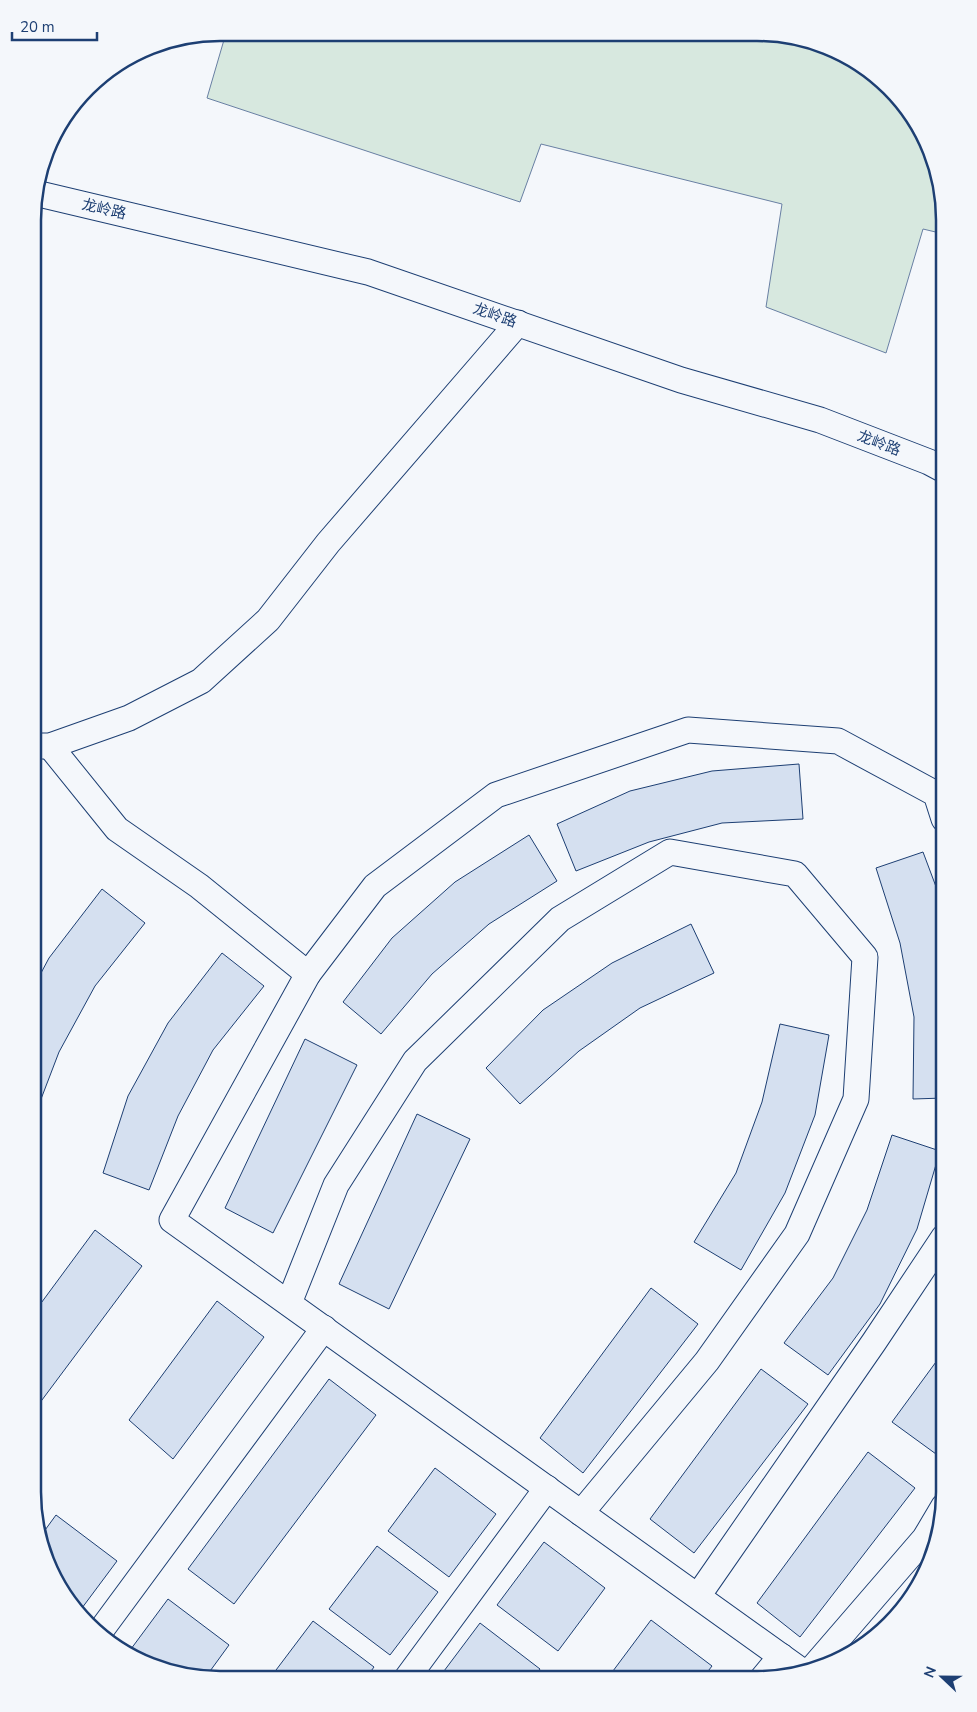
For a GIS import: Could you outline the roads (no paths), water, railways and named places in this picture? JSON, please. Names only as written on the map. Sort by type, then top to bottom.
[{"type":"street","name":"龙岭路","points":[[43,195],[368,272],[681,380],[820,420],[936,466]]},
{"type":"street","points":[[308,974],[199,886],[117,828],[42,746],[129,718],[201,680],[262,626],[328,543],[518,323]]},
{"type":"street","points":[[795,1666],[172,1220],[308,974],[375,886],[496,795],[688,730],[838,741],[936,789]]},
{"type":"street","points":[[289,1303],[336,1185],[415,1061],[560,919],[670,852],[795,874],[865,957],[856,1099],[797,1234],[707,1361],[581,1513]]},
{"type":"street","points":[[698,1596],[863,1359],[936,1249]]},
{"type":"street","points":[[103,1627],[324,1328]]},
{"type":"street","points":[[412,1671],[547,1488]]},
{"type":"street","points":[[822,1658],[925,1538],[932,1526]]},
{"type":"street","points":[[769,1670],[781,1656]]}]
